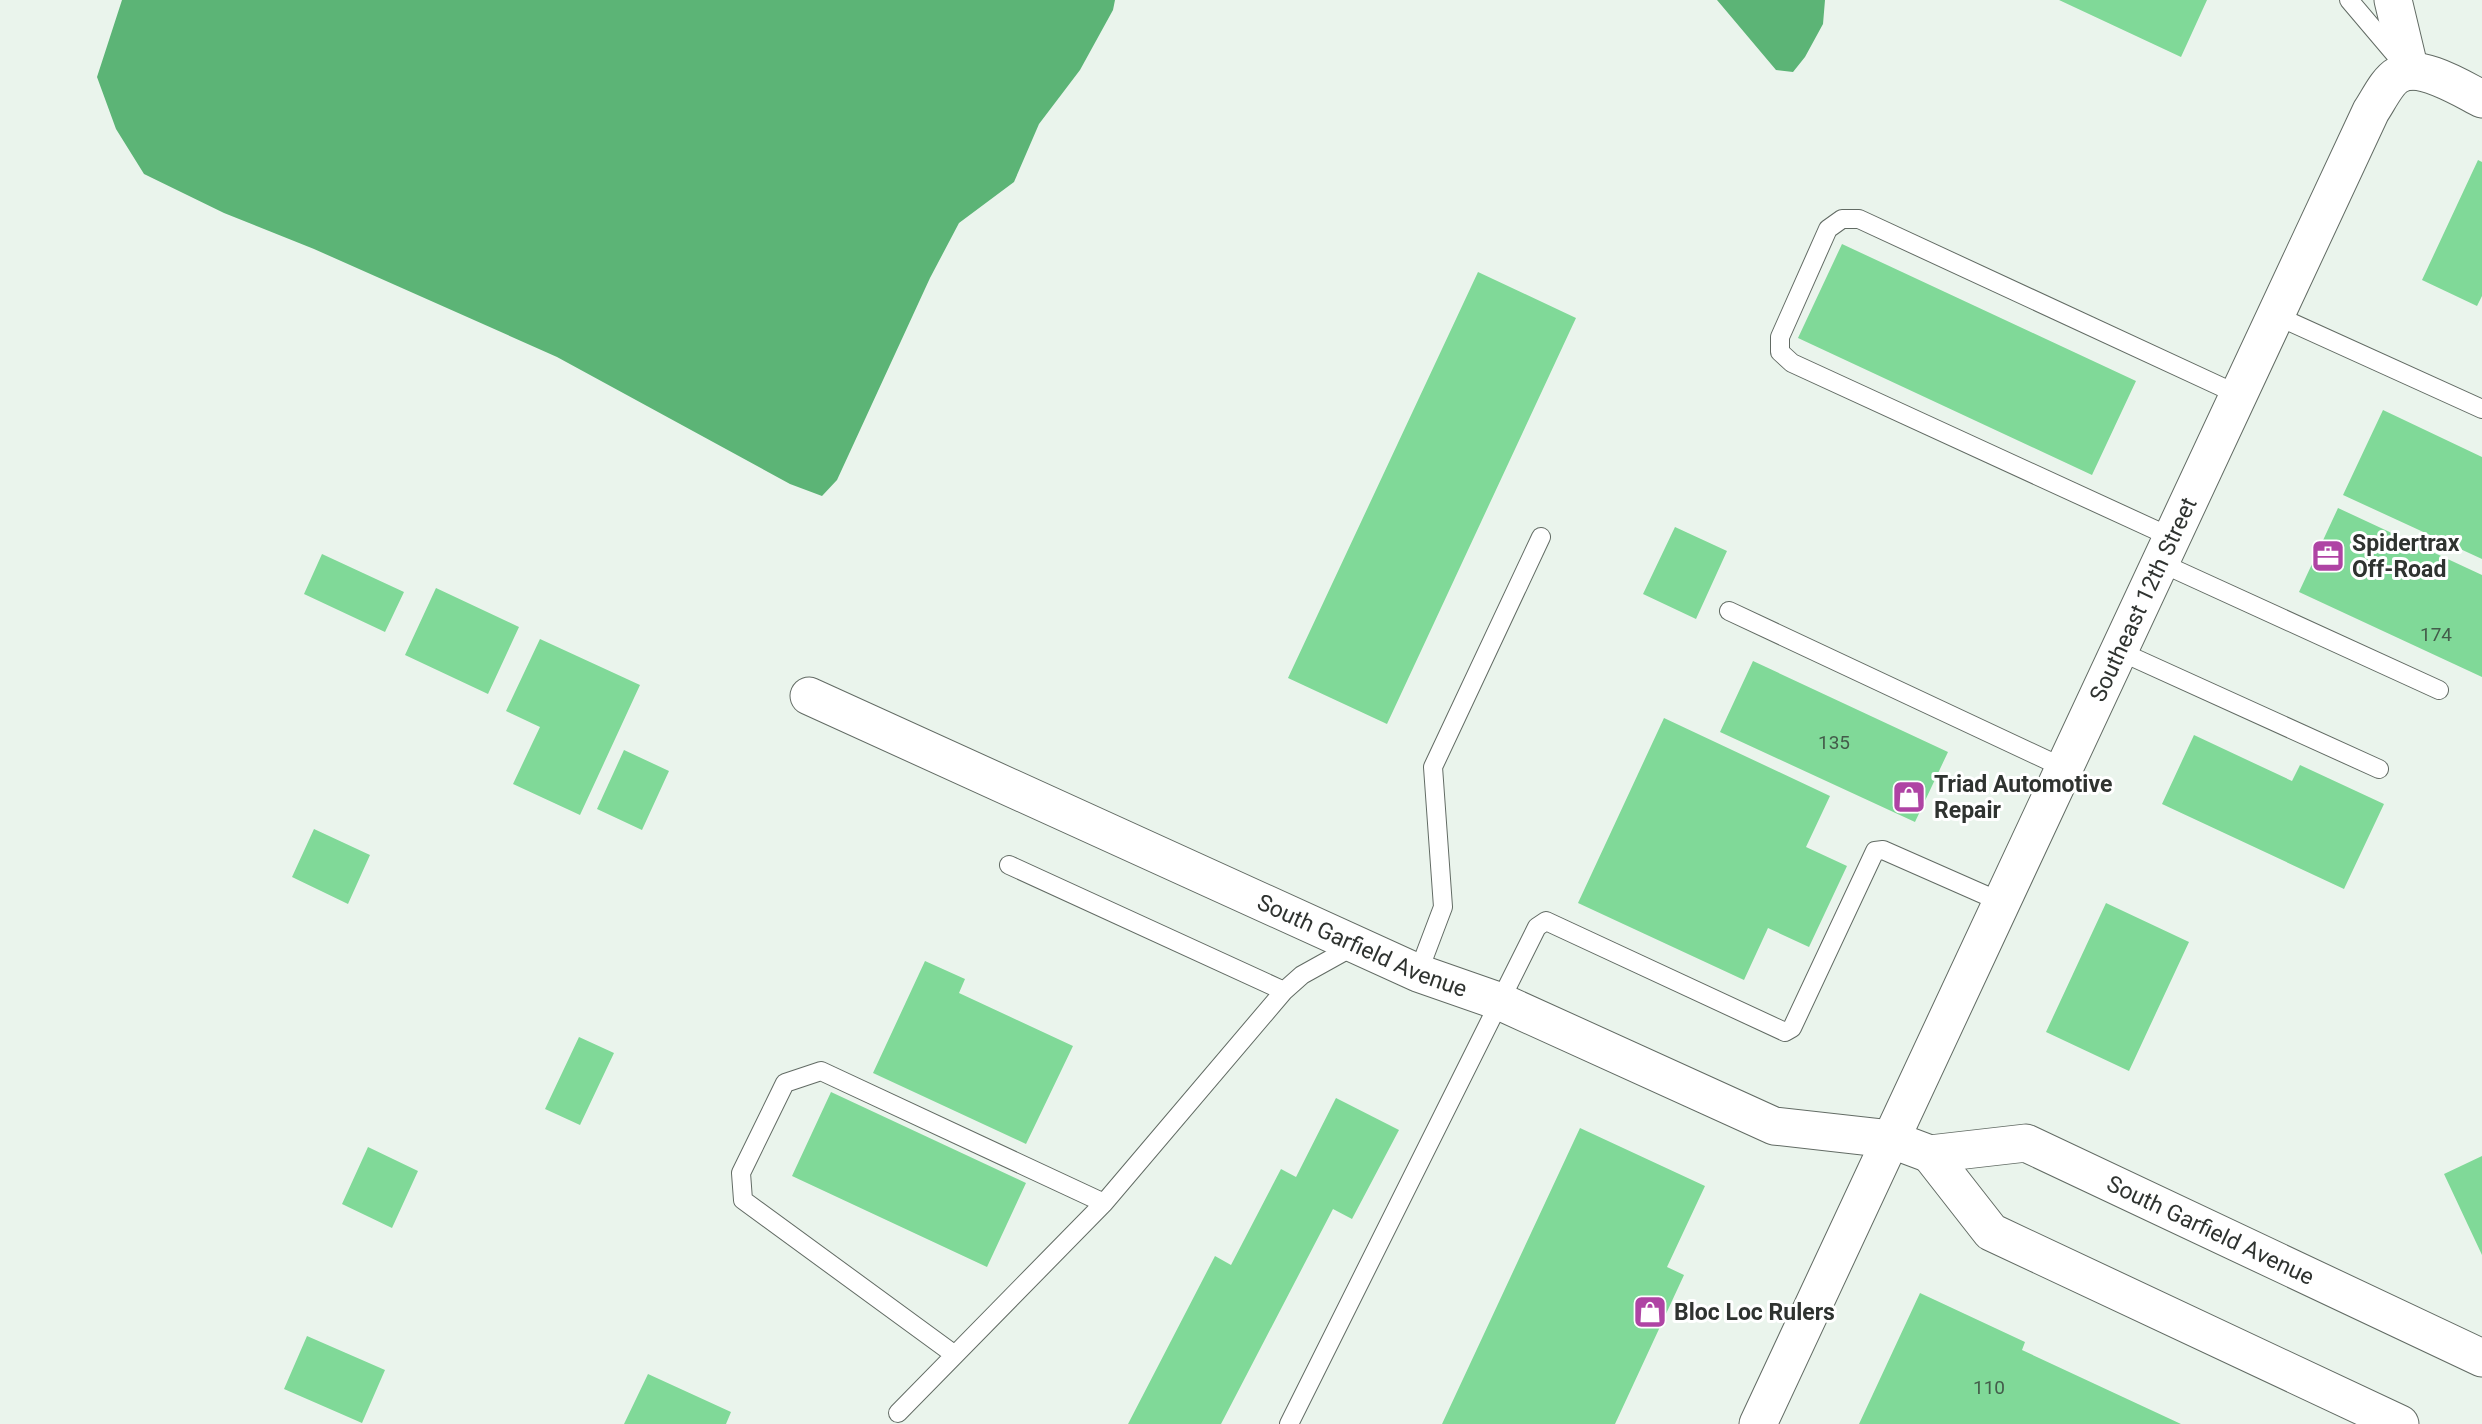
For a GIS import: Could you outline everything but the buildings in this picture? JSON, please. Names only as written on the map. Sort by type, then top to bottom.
[{"type":"street","points":[[2393,0],[2410,71],[2428,74],[2482,99]]},
{"type":"street","name":"Southeast 12th Street","points":[[1758,1424],[2371,111],[2396,75],[2410,71]]},
{"type":"street","name":"South Garfield Avenue","points":[[809,696],[1418,973],[1501,1002],[1774,1126],[1890,1139],[1930,1154],[2026,1143],[2482,1358]]},
{"type":"street","points":[[1930,1154],[1991,1232],[2356,1415],[2400,1424]]},
{"type":"lane","points":[[2349,0],[2410,71]]},
{"type":"lane","points":[[2239,395],[1859,219],[1842,219],[1828,229],[1780,337],[1780,352],[1792,363],[2167,550],[2439,690]]},
{"type":"lane","points":[[2277,316],[2482,409]]},
{"type":"lane","points":[[1418,973],[1443,907],[1433,767],[1541,537]]},
{"type":"lane","points":[[1729,611],[2064,768]]},
{"type":"lane","points":[[2119,651],[2379,769]]},
{"type":"lane","points":[[1289,1424],[1537,926],[1546,921],[1785,1032],[1792,1028],[1875,851],[1883,850],[2001,902]]},
{"type":"lane","points":[[1009,865],[1284,991]]},
{"type":"lane","points":[[898,1413],[1104,1203],[1284,991],[1302,975],[1356,945]]},
{"type":"lane","points":[[955,1355],[743,1200],[740,1173],[785,1083],[821,1071],[1104,1203]]},
{"type":"shaded area","points":[[122,0],[1115,0],[1113,10],[1080,70],[1039,124],[1014,182],[959,223],[930,278],[837,480],[822,496],[790,484],[557,357],[314,249],[224,213],[144,174],[116,129],[97,77]]},
{"type":"shaded area","points":[[1717,0],[1825,0],[1823,24],[1805,57],[1793,72],[1776,70]]},
{"type":"place","name":"Spidertrax Off-Road","points":[[2328,556]]},
{"type":"place","name":"Triad Automotive Repair","points":[[1909,797]]},
{"type":"place","name":"Bloc Loc Rulers","points":[[1650,1312]]}]
